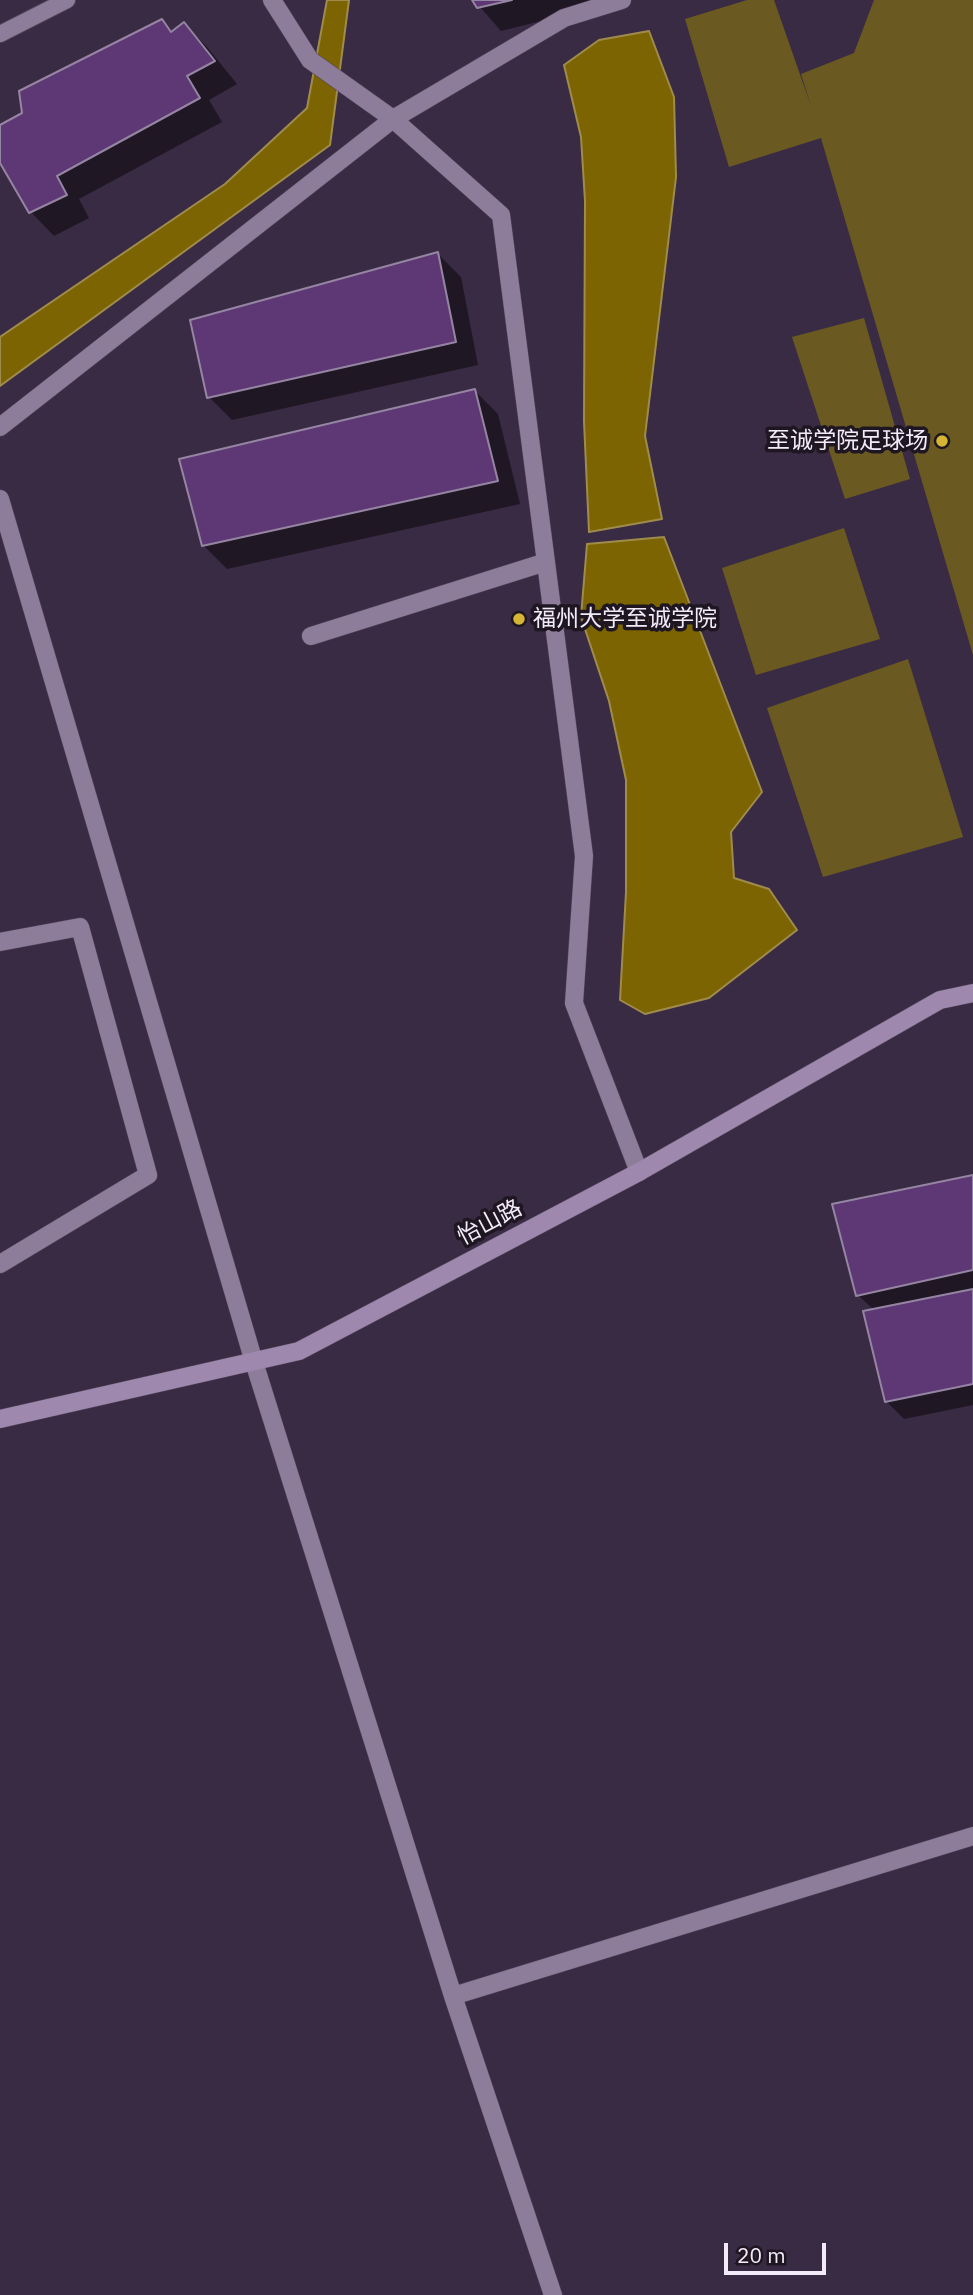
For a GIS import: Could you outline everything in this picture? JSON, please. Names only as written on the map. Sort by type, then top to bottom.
[{"type":"street","points":[[272,0],[310,60],[393,119],[500,215],[584,856],[574,1003],[639,1172]]},
{"type":"street","points":[[0,427],[393,119],[564,18],[622,0]]},
{"type":"street","points":[[0,499],[254,1362],[453,1996],[553,2295]]},
{"type":"street","points":[[311,636],[546,562]]},
{"type":"street","points":[[0,942],[80,927],[148,1175],[0,1264]]},
{"type":"street","name":"怡山路","points":[[0,1419],[299,1351],[639,1172],[940,1000],[973,993]]},
{"type":"street","points":[[453,1996],[973,1836]]},
{"type":"lane","points":[[0,34],[67,0]]},
{"type":"shaded area","points":[[327,0],[349,0],[330,145],[0,386],[0,337],[225,184],[307,108]]},
{"type":"shaded area","name":"至诚学院足球场","points":[[747,0],[774,0],[811,106],[801,74],[854,53],[874,0],[973,0],[973,655],[821,138],[729,167],[685,19]]},
{"type":"shaded area","points":[[649,31],[674,97],[676,177],[645,436],[662,519],[589,532],[584,421],[585,201],[581,137],[564,65],[599,40]]},
{"type":"shaded area","points":[[864,318],[910,479],[845,499],[792,337]]},
{"type":"shaded area","points":[[844,528],[880,639],[756,675],[722,568]]},
{"type":"shaded area","points":[[664,537],[762,792],[731,832],[734,878],[769,889],[797,930],[709,998],[645,1014],[620,1000],[626,892],[626,780],[609,701],[581,617],[587,544]]},
{"type":"shaded area","points":[[908,659],[963,837],[823,877],[767,708]]},
{"type":"building","points":[[472,0],[512,0],[477,8]]},
{"type":"building","points":[[162,19],[171,32],[184,22],[215,61],[187,76],[200,98],[57,176],[67,195],[29,213],[0,163],[0,125],[22,113],[19,91]]},
{"type":"building","points":[[438,252],[456,342],[207,398],[190,320]]},
{"type":"building","points":[[475,389],[498,481],[202,546],[179,459]]},
{"type":"building","points":[[973,1175],[973,1270],[856,1296],[832,1204]]},
{"type":"building","points":[[973,1289],[973,1384],[885,1402],[863,1311]]},
{"type":"place","name":"至诚学院足球场","points":[[942,441]]},
{"type":"place","name":"福州大学至诚学院","points":[[519,619]]}]
